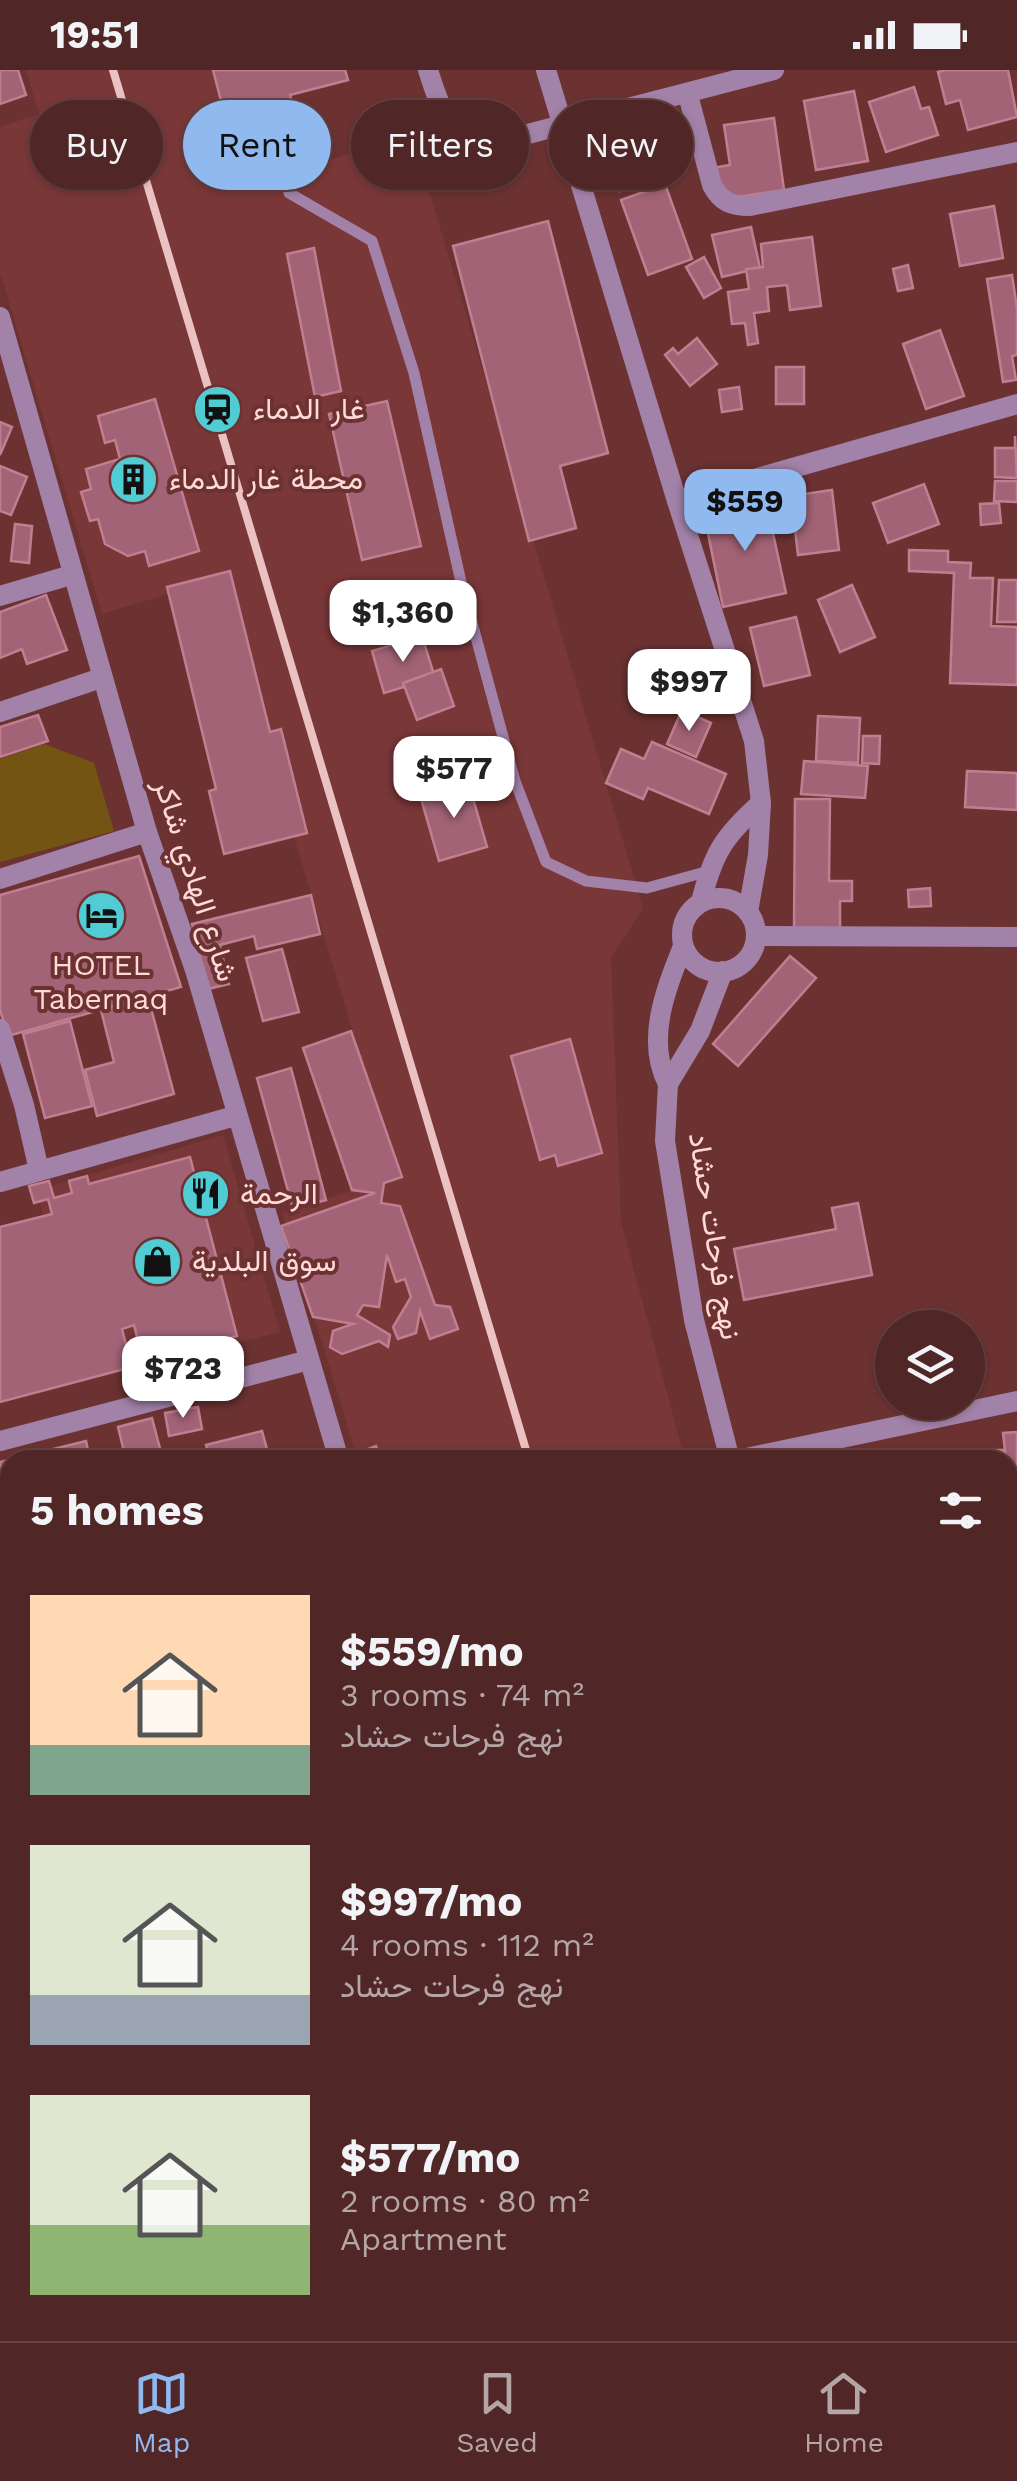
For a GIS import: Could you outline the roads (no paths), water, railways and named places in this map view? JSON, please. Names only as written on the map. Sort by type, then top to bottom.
[{"type":"street","points":[[428,70],[438,102],[454,127],[465,136],[497,142],[549,128]]},
{"type":"street","points":[[546,70],[555,100]]},
{"type":"street","points":[[663,100],[774,70]]},
{"type":"street","points":[[688,94],[712,185],[719,198],[736,206],[1017,152]]},
{"type":"street","points":[[582,190],[754,741],[761,803],[758,856],[748,912],[756,936],[746,960],[723,972],[698,966],[683,946]]},
{"type":"street","name":"شارع الهادي شاكر","points":[[0,317],[9,382],[147,832],[194,970],[335,1450]]},
{"type":"street","points":[[677,501],[1017,404]]},
{"type":"street","points":[[0,596],[71,575]]},
{"type":"street","points":[[0,712],[102,678]]},
{"type":"street","points":[[668,1084],[658,1065],[656,1045],[665,992],[683,946],[684,921],[702,902],[709,871],[728,832],[761,803]]},
{"type":"street","points":[[0,879],[147,832]]},
{"type":"street","points":[[702,902],[727,899],[748,912]]},
{"type":"street","points":[[756,936],[1017,937]]},
{"type":"street","name":"نهج فرحات حشاد","points":[[723,972],[700,1030],[668,1084],[665,1141],[694,1320],[730,1450]]},
{"type":"street","points":[[0,1029],[39,1170]]},
{"type":"street","points":[[0,1182],[235,1116]]},
{"type":"street","points":[[0,1440],[309,1360]]},
{"type":"street","points":[[781,1450],[1017,1401]]},
{"type":"lane","points":[[289,193],[372,240],[414,373],[461,582],[515,781],[546,862],[586,880],[647,888],[709,871]]},
{"type":"railway","points":[[113,70],[526,1450]]},
{"type":"place","name":"غار الدماء","points":[[218,409]]},
{"type":"place","name":"محطة غار الدماء","points":[[134,479]]},
{"type":"place","name":"HOTEL Tabernaq","points":[[101,916]]},
{"type":"place","name":"الرحمة","points":[[205,1194]]},
{"type":"place","name":"سوق البلدية","points":[[157,1261]]}]
